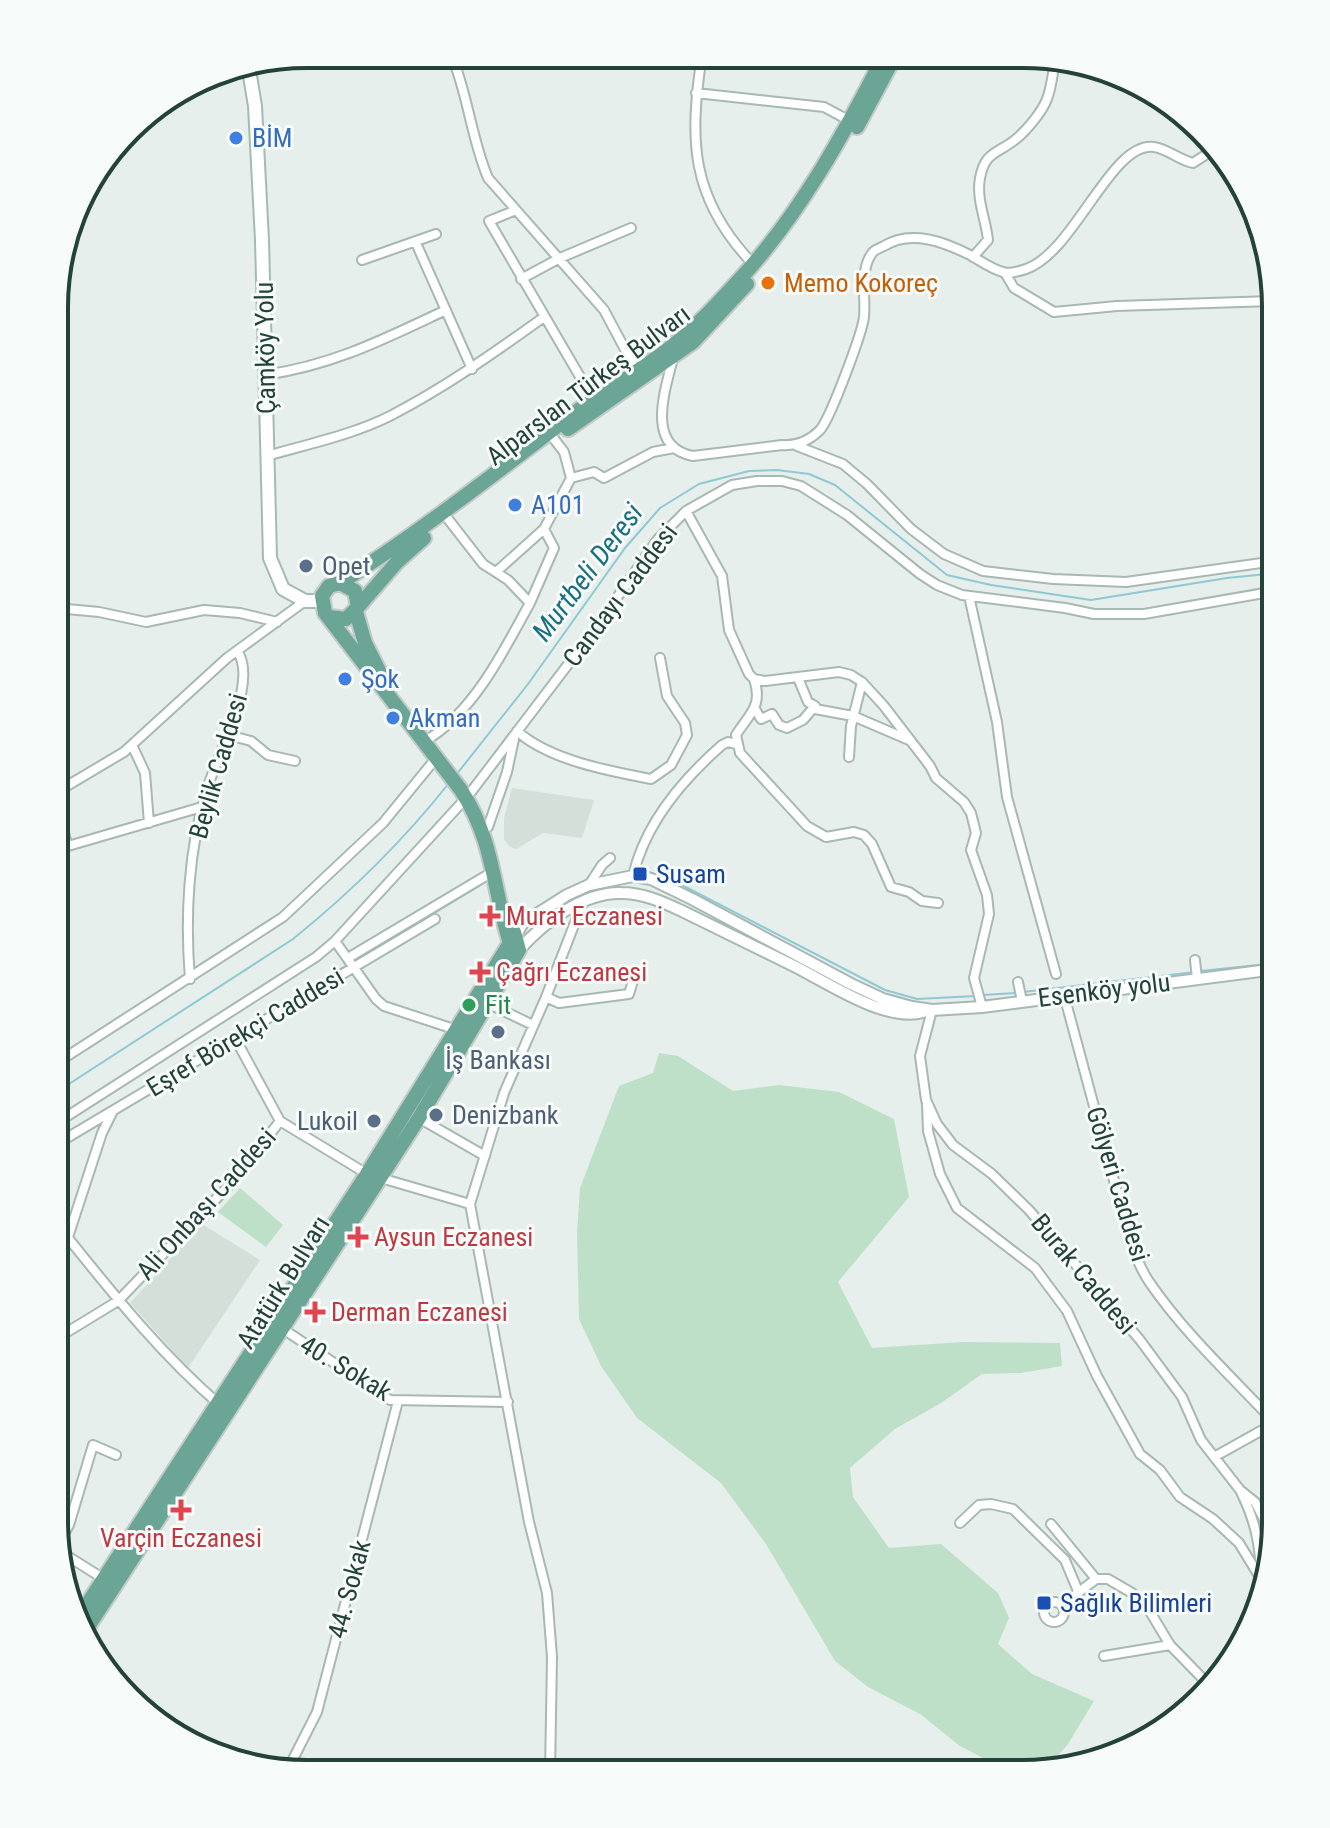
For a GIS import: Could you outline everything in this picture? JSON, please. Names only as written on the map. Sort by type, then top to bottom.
[{"type":"main road","name":"Alparslan Türkeş Bulvarı","points":[[340,583],[409,538],[593,399],[689,332],[753,264],[802,197],[850,121],[878,68]]},
{"type":"main road","name":"Alparslan Türkeş Bulvarı","points":[[357,609],[413,546],[554,439],[693,342],[730,305],[797,218],[850,138],[888,68]]},
{"type":"main road","name":"Çamköy Yolu","points":[[250,75],[255,106],[270,558],[283,589],[305,601]]},
{"type":"main road","points":[[439,754],[379,672],[365,643],[355,591],[340,583],[329,586],[321,601],[322,607],[343,638],[439,754],[488,827],[515,939]]},
{"type":"main road","points":[[305,601],[321,601]]},
{"type":"main road","points":[[329,617],[341,620],[357,609]]},
{"type":"main road","points":[[466,791],[487,839],[515,939]]},
{"type":"main road","name":"Atatürk Bulvarı","points":[[91,1622],[373,1175],[419,1118],[487,1003],[515,939]]},
{"type":"main road","name":"Atatürk Bulvarı","points":[[85,1608],[283,1329],[457,1030],[515,939]]},
{"type":"street","points":[[457,68],[479,157],[488,178],[604,310],[636,370]]},
{"type":"street","points":[[700,68],[694,114],[697,169],[730,240],[753,264]]},
{"type":"street","points":[[973,257],[988,240],[979,197],[979,180],[985,162],[993,152],[1015,140],[1047,101],[1053,70]]},
{"type":"street","points":[[696,93],[824,107],[850,121]]},
{"type":"street","points":[[1005,273],[1045,260],[1062,243],[1111,173],[1129,154],[1140,148],[1155,147],[1178,160],[1193,163],[1207,154]]},
{"type":"street","points":[[516,210],[489,221],[593,399]]},
{"type":"street","points":[[521,279],[560,258],[631,228]]},
{"type":"street","points":[[362,260],[436,234]]},
{"type":"street","points":[[797,446],[821,430],[861,332],[866,272],[873,252],[894,240],[915,237],[938,242],[973,257],[1005,273],[1014,288],[1054,312],[1117,306],[1262,301]]},
{"type":"street","points":[[416,243],[472,369]]},
{"type":"street","points":[[265,375],[300,370],[347,356],[446,310]]},
{"type":"street","points":[[267,456],[388,417],[472,369],[544,317]]},
{"type":"street","points":[[673,357],[663,401],[662,421],[665,437],[680,454],[693,456],[782,445],[797,446],[843,464],[911,529],[944,554],[983,571],[1053,579],[1126,582],[1262,563]]},
{"type":"street","points":[[496,572],[544,529],[571,478],[564,452],[554,439]]},
{"type":"street","points":[[571,478],[594,472],[604,478],[653,452],[674,448]]},
{"type":"street","points":[[686,511],[732,485],[782,481],[801,486],[847,515],[929,580],[969,596],[1094,614],[1144,614],[1262,593]]},
{"type":"street","name":"Candayı Caddesi","points":[[68,1116],[316,957],[335,941],[517,731],[595,629],[645,556],[686,511],[722,576],[729,630],[742,665],[754,679]]},
{"type":"street","points":[[448,519],[483,564],[508,580],[530,603]]},
{"type":"street","points":[[430,738],[448,726],[497,663],[530,603],[554,548],[544,529]]},
{"type":"street","points":[[969,596],[997,722],[1007,797],[1056,974]]},
{"type":"street","points":[[68,786],[116,758],[237,651],[305,601]]},
{"type":"street","points":[[68,609],[146,622],[204,610],[240,613],[277,622]]},
{"type":"street","name":"Beylik Caddesi","points":[[190,979],[186,935],[195,836],[202,807],[236,712],[244,668],[237,651]]},
{"type":"street","points":[[488,827],[517,731],[542,749],[607,770],[651,779],[671,765],[687,735],[685,723],[667,696],[660,658]]},
{"type":"street","points":[[938,903],[922,901],[909,892],[891,887],[872,844],[864,835],[854,832],[826,837],[807,826],[740,753],[736,735],[755,709],[759,695],[754,679],[765,681],[839,672],[851,675],[862,682],[910,740],[936,778],[964,802],[971,813],[976,833],[971,850],[987,895],[989,914],[974,978],[980,999]]},
{"type":"street","points":[[798,678],[808,702],[815,709],[853,716],[910,740]]},
{"type":"street","points":[[849,757],[853,716],[862,682]]},
{"type":"street","points":[[755,709],[761,719],[772,714],[779,725],[787,728],[815,709]]},
{"type":"street","points":[[228,735],[251,741],[268,755],[295,761]]},
{"type":"street","points":[[633,876],[637,858],[651,828],[671,796],[722,745],[728,742],[736,744]]},
{"type":"street","points":[[132,745],[145,773],[149,823]]},
{"type":"street","points":[[68,1056],[190,979],[294,908],[383,823],[439,754]]},
{"type":"street","points":[[68,846],[202,807]]},
{"type":"street","points":[[589,885],[610,858]]},
{"type":"street","name":"Eşref Börekçi Caddesi","points":[[68,1137],[235,1038],[494,871]]},
{"type":"street","points":[[515,939],[527,920],[589,885],[633,876],[651,879],[883,999],[932,1010]]},
{"type":"street","points":[[515,939],[583,902],[620,892],[654,899],[868,1002],[900,1013],[917,1014],[932,1010]]},
{"type":"street","points":[[550,1760],[552,1657],[547,1593],[529,1522],[470,1204],[504,1093],[583,902]]},
{"type":"street","name":"Eşref Börekçi Caddesi","points":[[352,962],[435,919]]},
{"type":"street","points":[[335,941],[384,1006],[457,1030]]},
{"type":"street","name":"Esenköy yolu","points":[[932,1010],[1020,992],[1064,995],[1196,970],[1261,969]]},
{"type":"street","points":[[546,997],[559,1003],[629,994],[636,971]]},
{"type":"street","name":"Gölyeri Caddesi","points":[[1064,995],[1137,1259],[1170,1308],[1261,1408]]},
{"type":"street","points":[[487,1003],[533,1025]]},
{"type":"street","name":"Burak Caddesi","points":[[932,1010],[920,1056],[926,1100],[937,1124],[953,1145],[992,1174],[1029,1210],[1140,1340],[1182,1397],[1201,1440],[1240,1490],[1255,1502],[1261,1513]]},
{"type":"street","name":"Ali Onbaşı Caddesi","points":[[68,1331],[118,1301],[237,1177],[280,1121],[235,1038]]},
{"type":"street","points":[[926,1100],[928,1131],[940,1174],[957,1208],[1035,1268],[1067,1311],[1097,1376],[1140,1454],[1160,1470],[1180,1497],[1213,1519],[1239,1543],[1256,1571]]},
{"type":"street","points":[[113,1111],[102,1133],[69,1239],[118,1301],[187,1377],[224,1408]]},
{"type":"street","points":[[419,1118],[485,1156]]},
{"type":"street","points":[[280,1121],[373,1175],[470,1204]]},
{"type":"street","name":"40. Sokak","points":[[283,1329],[390,1400],[508,1402]]},
{"type":"street","name":"44. Sokak","points":[[293,1759],[317,1712],[398,1401]]},
{"type":"street","points":[[1214,1457],[1261,1431]]},
{"type":"street","points":[[68,1526],[93,1445],[116,1455]]},
{"type":"street","points":[[1240,1490],[1252,1515],[1259,1550]]},
{"type":"street","points":[[960,1523],[979,1505],[1013,1509],[1065,1560],[1078,1591]]},
{"type":"street","points":[[1051,1524],[1096,1579]]},
{"type":"street","points":[[71,1558],[104,1579]]},
{"type":"street","points":[[1062,1605],[1096,1579],[1108,1579],[1146,1605],[1170,1645],[1203,1679]]},
{"type":"street","points":[[1104,1656],[1170,1645]]},
{"type":"shaded area","points":[[512,788],[594,800],[582,838],[543,833],[516,849],[510,847],[504,839],[504,818]]},
{"type":"shaded area","points":[[202,1224],[260,1260],[188,1368],[130,1303]]},
{"type":"green space","points":[[659,1053],[678,1056],[733,1091],[779,1085],[839,1092],[894,1119],[909,1197],[838,1282],[872,1348],[963,1342],[1060,1343],[1062,1366],[1021,1373],[982,1374],[941,1403],[895,1429],[850,1468],[853,1497],[889,1548],[941,1544],[998,1593],[1009,1618],[998,1644],[1032,1674],[1094,1701],[1056,1758],[987,1760],[960,1746],[920,1714],[868,1687],[835,1661],[766,1544],[721,1483],[637,1418],[601,1366],[579,1319],[577,1233],[580,1188],[619,1086],[653,1073]]},
{"type":"green space","points":[[240,1188],[283,1225],[266,1247],[218,1212]]},
{"type":"waterway","name":"Murtbeli Deresi","points":[[456,775],[528,684],[625,548],[660,508],[699,484],[749,471],[809,474],[835,485],[947,575],[991,585],[1091,600],[1262,574]]},
{"type":"waterway","name":"Murtbeli Deresi","points":[[68,1085],[293,939],[376,865],[449,783]]},
{"type":"waterway","points":[[646,871],[676,882],[885,990],[917,999],[976,996]]},
{"type":"waterway","points":[[355,961],[484,883]]},
{"type":"waterway","points":[[68,1132],[349,964]]},
{"type":"waterway","points":[[1201,971],[1261,965]]},
{"type":"waterway","points":[[1023,992],[1195,972]]},
{"type":"waterway","points":[[983,995],[1016,993]]},
{"type":"place","name":"BİM","points":[[236,138]]},
{"type":"place","name":"Memo Kokoreç","points":[[768,283]]},
{"type":"place","name":"A101","points":[[515,505]]},
{"type":"place","name":"Opet","points":[[306,566]]},
{"type":"place","name":"Şok","points":[[345,679]]},
{"type":"place","name":"Akman","points":[[393,718]]},
{"type":"place","name":"Susam","points":[[640,874]]},
{"type":"place","name":"Murat Eczanesi","points":[[490,916]]},
{"type":"place","name":"Çağrı Eczanesi","points":[[480,972]]},
{"type":"place","name":"Fit","points":[[469,1005]]},
{"type":"place","name":"İş Bankası","points":[[498,1032]]},
{"type":"place","name":"Denizbank","points":[[436,1115]]},
{"type":"place","name":"Lukoil","points":[[374,1121]]},
{"type":"place","name":"Aysun Eczanesi","points":[[358,1237]]},
{"type":"place","name":"Derman Eczanesi","points":[[315,1312]]},
{"type":"place","name":"Varçin Eczanesi","points":[[181,1510]]},
{"type":"place","name":"Sağlık Bilimleri","points":[[1044,1603]]}]
